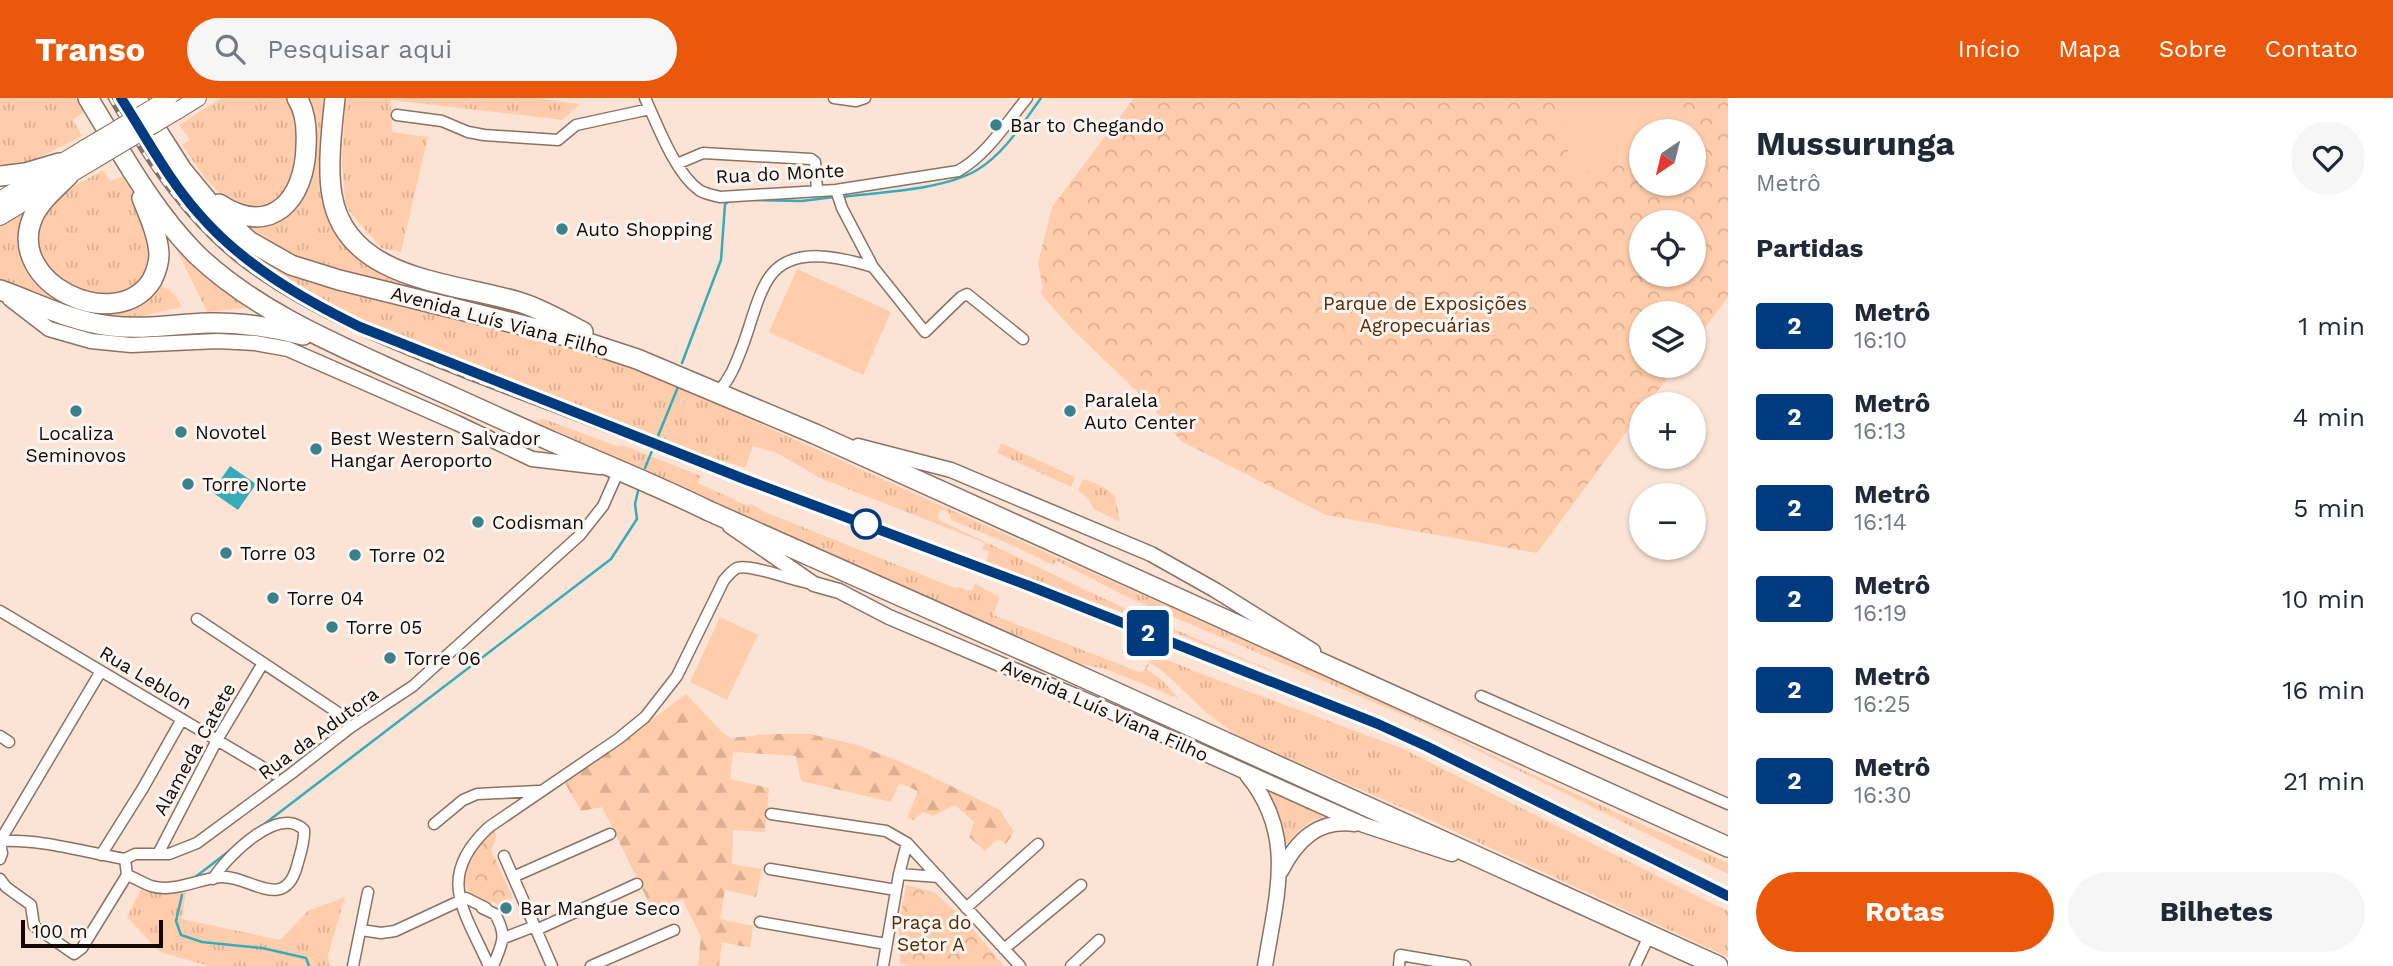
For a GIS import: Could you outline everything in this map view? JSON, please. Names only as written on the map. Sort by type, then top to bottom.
[{"type":"highway","points":[[64,169],[34,215],[28,247],[32,257],[43,277],[64,292],[90,302],[125,302],[141,293],[149,284],[155,274],[159,256],[150,218],[126,162],[88,98]]},
{"type":"highway","points":[[136,98],[198,191],[236,215],[249,218],[262,218],[284,207],[297,187],[306,156],[304,113],[297,98]]},
{"type":"highway","points":[[335,98],[331,194],[340,221],[348,234],[370,256],[406,274],[530,306],[637,359]]},
{"type":"highway","name":"Avenida Luís Viana Filho","points":[[126,162],[175,229],[217,272],[260,303],[335,344],[661,487],[1718,966]]},
{"type":"highway","points":[[0,176],[64,169]]},
{"type":"highway","name":"Avenida Luís Viana Filho","points":[[198,191],[249,241],[269,254],[313,274],[570,337],[637,359],[815,434],[1728,847]]},
{"type":"highway","points":[[0,291],[65,316],[109,326],[141,328],[208,323],[262,325],[335,344]]},
{"type":"main road","points":[[0,200],[64,169],[172,102],[198,98]]},
{"type":"main road","points":[[0,217],[64,169]]},
{"type":"main road","name":"Avenida Luís Viana Filho","points":[[0,291],[49,329],[91,341],[131,345],[243,342],[288,349],[532,459],[616,469]]},
{"type":"main road","name":"Avenida Luís Viana Filho","points":[[815,434],[951,470],[1150,554],[1215,590],[1377,689]]},
{"type":"main road","name":"Avenida Luís Viana Filho","points":[[709,511],[814,584],[839,592],[889,617],[1092,703],[1364,825],[1518,875]]},
{"type":"main road","points":[[1244,772],[1255,785],[1272,816],[1278,837],[1279,875],[1265,966]]},
{"type":"main road","points":[[1279,875],[1291,853],[1302,839],[1315,829],[1344,822],[1364,825]]},
{"type":"street","name":"Rua do Monte","points":[[645,98],[677,164],[696,188],[720,197],[817,190],[838,197],[958,171],[981,155],[1027,98]]},
{"type":"street","points":[[834,98],[856,101],[864,98]]},
{"type":"street","points":[[397,116],[442,121],[468,132],[484,135],[558,139],[576,125],[650,109]]},
{"type":"street","points":[[677,164],[703,153],[808,158],[815,162],[817,190]]},
{"type":"street","points":[[838,197],[873,267],[925,332],[967,294],[1023,339]]},
{"type":"street","points":[[718,393],[732,375],[766,283],[779,267],[806,257],[827,257],[873,267]]},
{"type":"street","name":"Rua da Adutora","points":[[0,842],[23,840],[54,844],[125,859],[135,854],[169,854],[207,836],[336,738],[419,681],[580,536],[603,506],[616,469]]},
{"type":"street","points":[[491,966],[460,901],[457,878],[469,848],[489,827],[618,740],[645,717],[677,676],[724,580],[735,569],[752,567],[814,584]]},
{"type":"street","name":"Rua Leblon","points":[[0,611],[274,774]]},
{"type":"street","points":[[197,619],[343,716]]},
{"type":"street","name":"Alameda Catete","points":[[158,853],[217,740],[263,663]]},
{"type":"street","points":[[0,859],[0,842],[101,671]]},
{"type":"street","points":[[1481,696],[1728,804]]},
{"type":"street","points":[[101,855],[182,719]]},
{"type":"street","points":[[434,824],[463,800],[477,794],[541,791]]},
{"type":"street","points":[[771,814],[886,831],[907,843],[1020,966]]},
{"type":"street","points":[[127,875],[160,888],[225,877],[266,890],[281,889],[295,874],[305,836],[304,830],[292,822],[276,823],[231,855],[213,879]]},
{"type":"street","points":[[513,877],[610,834]]},
{"type":"street","points":[[883,966],[907,843]]},
{"type":"street","points":[[966,908],[1038,844]]},
{"type":"street","points":[[504,856],[551,966]]},
{"type":"street","points":[[0,879],[6,887],[31,905],[34,926],[74,954],[82,948],[127,875],[125,859]]},
{"type":"street","points":[[770,869],[896,890]]},
{"type":"street","points":[[900,874],[939,877]]},
{"type":"street","points":[[504,938],[535,928],[637,884]]},
{"type":"street","points":[[1004,949],[1081,884]]},
{"type":"street","points":[[353,966],[368,892]]},
{"type":"street","points":[[361,929],[382,933],[396,931],[466,898],[486,908],[497,918],[504,938],[491,966]]},
{"type":"street","points":[[468,919],[475,910],[486,908]]},
{"type":"street","points":[[760,922],[886,944]]},
{"type":"street","points":[[591,966],[674,930]]},
{"type":"street","points":[[1635,966],[1649,936]]},
{"type":"street","points":[[1071,966],[1099,940]]},
{"type":"street","points":[[1400,960],[1465,966]]},
{"type":"green space","points":[[0,98],[76,98],[84,112],[73,120],[82,136],[25,165],[0,171]]},
{"type":"green space","points":[[221,98],[290,98],[302,126],[290,192],[263,209],[232,206],[205,178],[182,145],[190,140],[179,125]]},
{"type":"green space","points":[[302,98],[329,98],[325,146],[361,258],[511,307],[514,311],[325,266],[289,253],[242,222],[291,208]]},
{"type":"green space","points":[[345,98],[535,98],[580,104],[563,120],[391,100],[392,132],[428,137],[401,252],[381,248],[349,211],[345,202],[342,161]]},
{"type":"green space","name":"Parque de Exposições Agropecuárias","points":[[1134,98],[1728,98],[1728,297],[1706,326],[1706,301],[1629,301],[1629,378],[1667,378],[1657,392],[1629,392],[1629,428],[1537,553],[1326,515],[1181,441],[1148,402],[1070,327],[1040,293],[1043,289],[1038,263],[1052,207]]},
{"type":"green space","points":[[1553,98],[1681,98],[1687,119],[1629,119],[1629,159],[1575,175]]},
{"type":"green space","points":[[103,170],[111,181],[123,176],[143,211],[152,243],[146,282],[115,299],[71,290],[36,258],[39,216],[67,190]]},
{"type":"green space","points":[[30,208],[22,243],[76,303],[159,286],[173,294],[182,307],[138,317],[108,320],[31,295],[0,280],[0,225]]},
{"type":"green space","points":[[173,242],[256,307],[207,312]]},
{"type":"green space","points":[[255,257],[310,283],[574,347],[638,369],[1348,685],[1525,771],[1728,863],[1728,874],[1422,723],[1129,598],[1057,561],[1052,565],[951,520],[945,510],[940,511],[939,520],[1124,608],[1292,679],[1122,612],[986,563],[989,551],[982,549],[985,543],[820,478],[777,453],[753,446],[745,468],[708,456],[707,458],[408,340],[312,295]]},
{"type":"green space","points":[[797,269],[891,312],[863,375],[769,332]]},
{"type":"green space","points":[[544,419],[619,447],[622,445],[701,476],[698,483],[748,506],[751,504],[955,588],[971,591],[975,584],[1000,597],[993,615],[1142,673],[1154,654],[1401,748],[1728,911],[1728,957],[1419,815],[1237,736],[1150,663],[1146,669],[1161,679],[1179,699],[1106,669],[1075,663],[534,421]]},
{"type":"green space","points":[[1001,443],[1075,477],[1071,487],[997,453]]},
{"type":"green space","points":[[1083,479],[1102,486],[1115,496],[1120,522],[1094,509],[1078,490]]},
{"type":"green space","points":[[720,617],[758,635],[727,700],[690,682]]},
{"type":"green space","points":[[686,694],[731,738],[810,734],[857,745],[906,764],[1000,810],[1014,832],[1006,844],[998,839],[985,851],[969,837],[974,822],[955,805],[933,816],[923,812],[913,820],[907,817],[918,791],[899,783],[891,802],[801,781],[796,756],[733,752],[730,779],[769,788],[765,832],[733,830],[732,864],[762,869],[756,897],[725,890],[720,919],[753,926],[750,948],[722,942],[719,966],[698,966],[701,937],[682,899],[653,911],[602,807],[581,811],[565,783]]},
{"type":"green space","points":[[1261,784],[1329,816],[1309,823],[1298,831],[1284,848]]},
{"type":"green space","points":[[494,826],[496,839],[491,850],[513,898],[498,905],[477,900],[475,894],[472,895],[466,886],[464,877],[469,859]]},
{"type":"green space","name":"Praça do Setor A","points":[[906,885],[934,892],[964,919],[1004,966],[900,964],[899,922]]},
{"type":"green space","points":[[142,887],[186,892],[182,919],[280,940],[308,911],[345,897],[328,955],[329,966],[209,966],[160,952],[127,917]]},
{"type":"green space","points":[[927,890],[961,922],[941,943],[908,913]]},
{"type":"water","points":[[230,466],[256,484],[238,510],[212,492]]},
{"type":"waterway","points":[[841,197],[930,186],[963,177],[996,156],[1041,98]]},
{"type":"waterway","points":[[754,200],[802,201],[834,197]]},
{"type":"waterway","points":[[682,363],[721,260],[725,204],[730,201]]},
{"type":"waterway","points":[[645,468],[678,387]]},
{"type":"waterway","points":[[263,825],[611,559],[637,519],[635,504],[638,491]]},
{"type":"waterway","points":[[194,878],[233,848]]},
{"type":"waterway","points":[[182,895],[176,921],[181,935],[202,942],[262,948],[306,958],[309,966]]},
{"type":"railway","points":[[110,98],[171,192],[208,234],[251,271],[328,317],[382,343],[466,377],[1331,710],[1424,749],[1728,900]]},
{"type":"metro line","name":"2","points":[[121,98],[174,182],[223,239],[307,300],[360,327],[1378,724],[1728,896]]},
{"type":"place","name":"Bar to Chegando","points":[[996,125]]},
{"type":"place","name":"Auto Shopping","points":[[562,229]]},
{"type":"place","name":"Localiza Seminovos","points":[[76,411]]},
{"type":"place","name":"Paralela Auto Center","points":[[1070,411]]},
{"type":"place","name":"Novotel","points":[[181,432]]},
{"type":"place","name":"Best Western Salvador Hangar Aeroporto","points":[[316,449]]},
{"type":"place","name":"Torre Norte","points":[[188,484]]},
{"type":"place","name":"Codisman","points":[[478,522]]},
{"type":"place","name":"Torre 03","points":[[226,553]]},
{"type":"place","name":"Torre 02","points":[[355,555]]},
{"type":"place","name":"Torre 04","points":[[273,598]]},
{"type":"place","name":"Torre 05","points":[[332,627]]},
{"type":"place","name":"Torre 06","points":[[390,658]]},
{"type":"place","name":"Bar Mangue Seco","points":[[506,908]]}]
